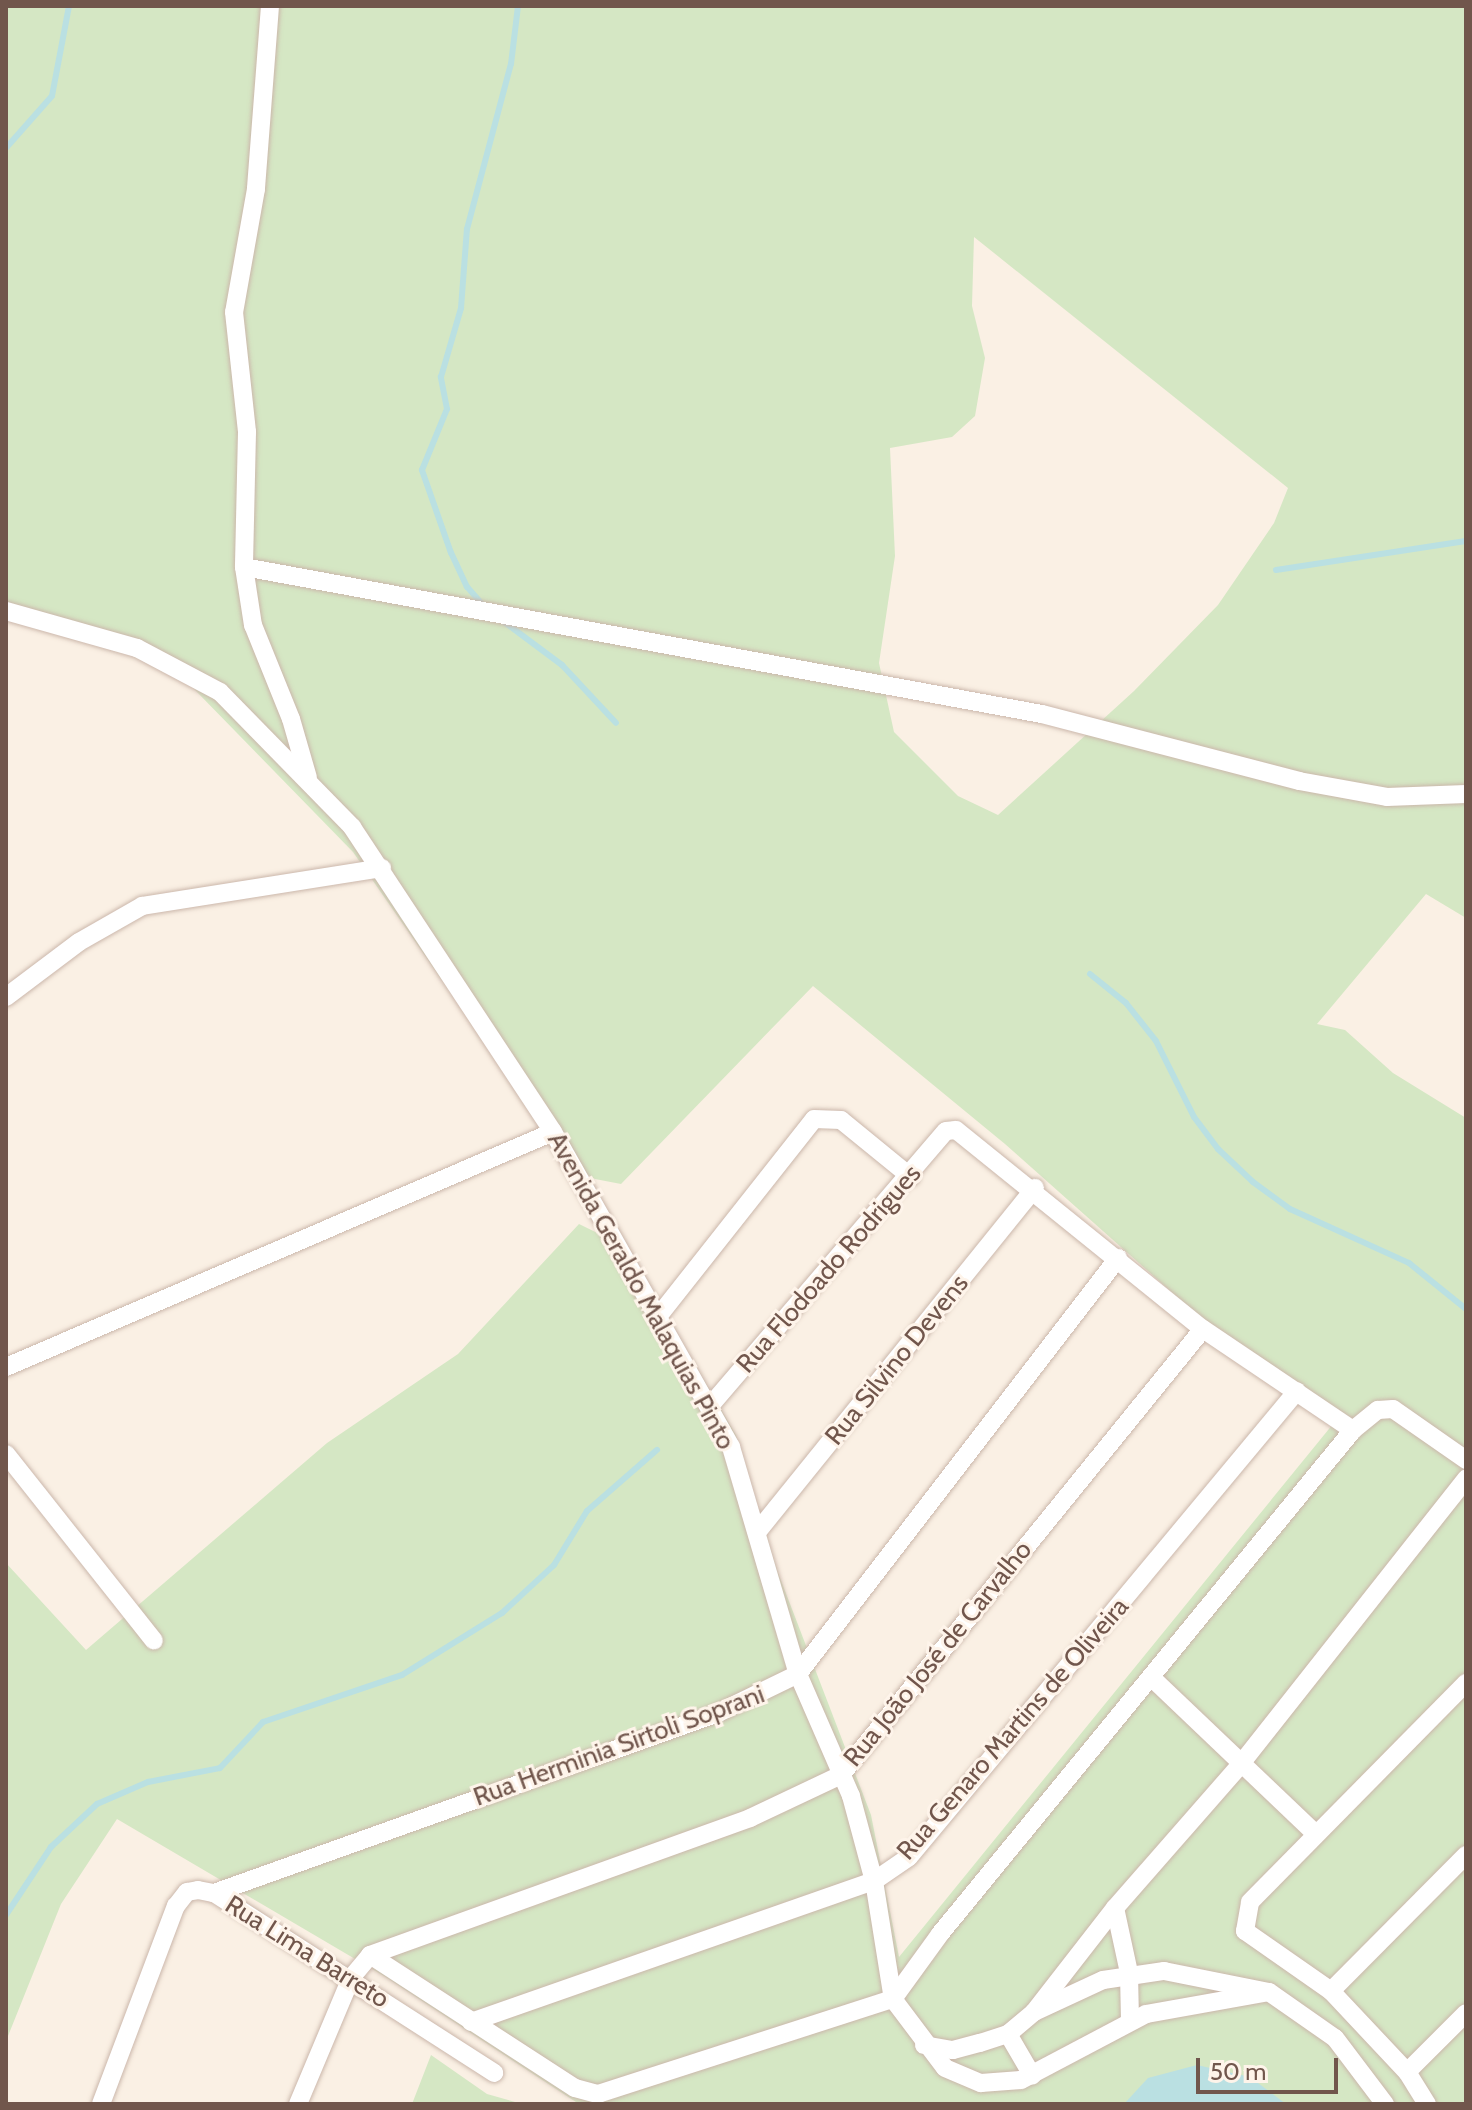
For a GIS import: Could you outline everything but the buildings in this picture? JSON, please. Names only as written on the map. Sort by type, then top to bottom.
[{"type":"street","points":[[270,6],[256,189],[234,312],[247,432],[244,567],[253,625],[308,778]]},
{"type":"street","points":[[244,567],[1042,714],[1299,781],[1387,797],[1466,794]]},
{"type":"street","points":[[6,611],[137,648],[193,675],[220,692],[308,778]]},
{"type":"street","name":"Avenida Geraldo Malaquias Pinto","points":[[308,778],[382,868],[553,1132],[731,1447],[798,1674],[841,1775],[874,1881],[893,1999],[924,2045],[963,2079],[1001,2084],[1032,2075],[1130,2021],[1269,1992]]},
{"type":"street","points":[[6,997],[79,942],[142,906],[382,868]]},
{"type":"street","points":[[657,1318],[814,1119],[841,1120],[911,1177]]},
{"type":"street","name":"Rua Flodoado Rodrigues","points":[[710,1406],[911,1177],[946,1131],[962,1131],[1035,1188]]},
{"type":"street","points":[[6,1367],[553,1132]]},
{"type":"street","points":[[1035,1188],[1203,1329],[1353,1430]]},
{"type":"street","name":"Rua Silvino Devens","points":[[758,1531],[1035,1188]]},
{"type":"street","name":"Rua Herminia Sirtoli Soprani","points":[[214,1893],[718,1713],[798,1674],[1118,1258]]},
{"type":"street","name":"Rua João José de Carvalho","points":[[370,1955],[750,1818],[841,1775],[1203,1329]]},
{"type":"street","name":"Rua Genaro Martins de Oliveira","points":[[471,2022],[874,1881],[909,1857],[1297,1391]]},
{"type":"street","points":[[893,1999],[940,1934],[1353,1430],[1378,1410],[1393,1409],[1466,1460]]},
{"type":"street","points":[[6,1454],[154,1641]]},
{"type":"street","points":[[924,2045],[953,2050],[1008,2034],[1034,2012],[1115,1908],[1240,1765],[1466,1479]]},
{"type":"street","points":[[1152,1678],[1240,1765],[1315,1833]]},
{"type":"street","points":[[1427,2104],[1407,2072],[1331,1991],[1245,1931],[1250,1902],[1466,1683]]},
{"type":"street","points":[[1331,1991],[1466,1855]]},
{"type":"street","name":"Rua Lima Barreto","points":[[101,2104],[176,1906],[187,1892],[214,1893],[351,1978],[494,2073]]},
{"type":"street","points":[[1115,1908],[1129,1973],[1130,2021]]},
{"type":"street","points":[[298,2104],[351,1978],[370,1955]]},
{"type":"street","name":"Rua Lima Barreto","points":[[370,1955],[575,2088],[598,2094],[893,1999]]},
{"type":"street","points":[[1034,2012],[1129,1973],[1164,1971],[1269,1992],[1335,2038],[1385,2104]]},
{"type":"street","points":[[1407,2072],[1466,2013]]},
{"type":"street","points":[[1008,2034],[1032,2075]]},
{"type":"green space","points":[[6,6],[1466,6],[1466,918],[1426,894],[1317,1024],[1345,1030],[1393,1073],[1466,1118],[1466,2104],[579,2104],[384,1976],[117,1819],[61,1904],[6,2041],[6,1563],[86,1650],[327,1443],[458,1354],[579,1224],[626,1247],[736,1435],[777,1570],[871,1815],[899,1957],[1333,1424],[1238,1351],[1005,1144],[813,986],[621,1184],[595,1179],[570,1165],[353,852],[156,650],[6,607]],"holes":[[[974,237],[1288,488],[1274,523],[1218,605],[1134,691],[998,815],[958,796],[894,732],[879,663],[895,556],[890,448],[952,437],[975,416],[985,358],[972,306]]]},
{"type":"green space","points":[[431,2055],[487,2094],[522,2104],[412,2104]]},
{"type":"water","points":[[1197,2065],[1250,2077],[1286,2104],[1124,2104],[1148,2078]]},
{"type":"waterway","points":[[6,148],[52,96],[69,6]]},
{"type":"waterway","points":[[482,604],[467,587],[451,553],[422,470],[447,409],[441,377],[461,308],[467,229],[511,64],[518,6]]},
{"type":"waterway","points":[[1276,570],[1466,541]]},
{"type":"waterway","points":[[503,621],[562,665],[616,723]]},
{"type":"waterway","points":[[1090,974],[1126,1003],[1156,1041],[1194,1117],[1218,1149],[1253,1182],[1290,1209],[1409,1263],[1466,1309]]},
{"type":"waterway","points":[[6,1915],[51,1847],[97,1804],[148,1782],[220,1768],[263,1722],[402,1675],[502,1613],[554,1565],[587,1511],[657,1450]]}]
